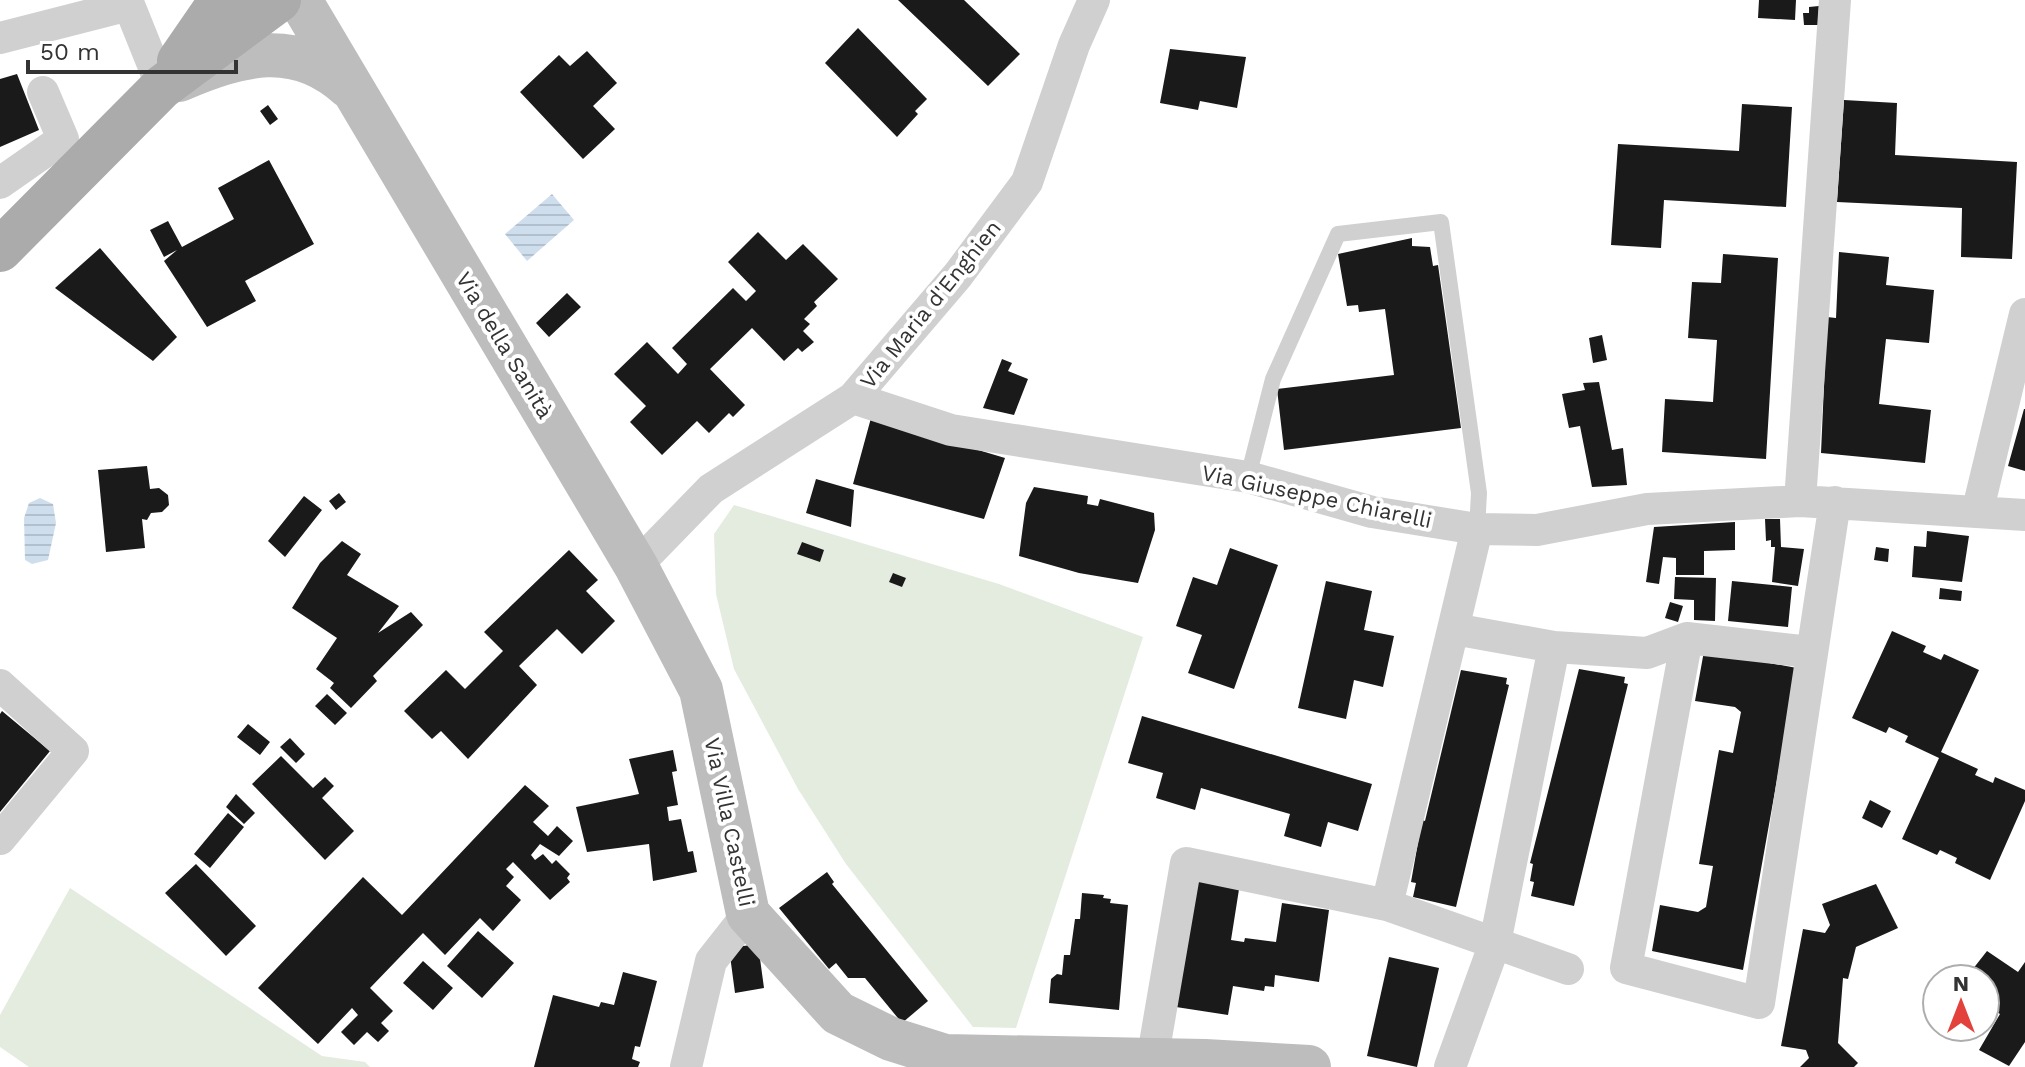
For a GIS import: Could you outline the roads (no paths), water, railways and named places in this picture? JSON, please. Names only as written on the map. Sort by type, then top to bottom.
[{"type":"main road","points":[[162,87],[221,0]]},
{"type":"main road","points":[[0,250],[162,87],[279,0]]},
{"type":"main road","name":"Via della Sanità","points":[[300,0],[636,566]]},
{"type":"main road","name":"Via della Sanità","points":[[333,0],[340,41],[363,108]]},
{"type":"main road","points":[[162,87],[216,64],[264,55],[289,56],[327,67],[363,108]]},
{"type":"main road","name":"Via Villa Castelli","points":[[636,566],[701,690],[748,914],[838,1013],[891,1039],[945,1056],[1309,1067]]},
{"type":"street","name":"Via Maria d'Enghien","points":[[636,566],[711,489],[853,398],[958,275],[1027,182],[1074,45],[1094,0]]},
{"type":"street","points":[[1800,501],[1835,0]]},
{"type":"street","points":[[0,38],[128,3],[162,87]]},
{"type":"street","points":[[0,183],[63,139],[43,92]]},
{"type":"street","points":[[1978,509],[2025,314]]},
{"type":"street","name":"Via Giuseppe Chiarelli","points":[[853,398],[951,430],[1248,477],[1372,512],[1477,529],[1537,530],[1647,509],[1800,501],[1978,509],[2025,515]]},
{"type":"street","points":[[1687,638],[1626,968],[1759,1003],[1835,502]]},
{"type":"street","points":[[1387,905],[1477,529]]},
{"type":"street","points":[[1454,629],[1554,647],[1647,653],[1687,638],[1810,652]]},
{"type":"street","points":[[1450,1067],[1495,943],[1554,647]]},
{"type":"street","points":[[0,685],[73,751],[0,839]]},
{"type":"street","points":[[1152,1061],[1186,863],[1387,905],[1568,969]]},
{"type":"street","points":[[686,1067],[711,961],[748,914]]},
{"type":"lane","points":[[1248,477],[1273,379],[1338,234],[1441,222],[1479,493],[1477,529]]},
{"type":"water","points":[[552,194],[574,220],[527,261],[505,234]]},
{"type":"water","points":[[40,498],[53,504],[56,523],[48,560],[32,564],[25,560],[24,518],[29,503]]}]
